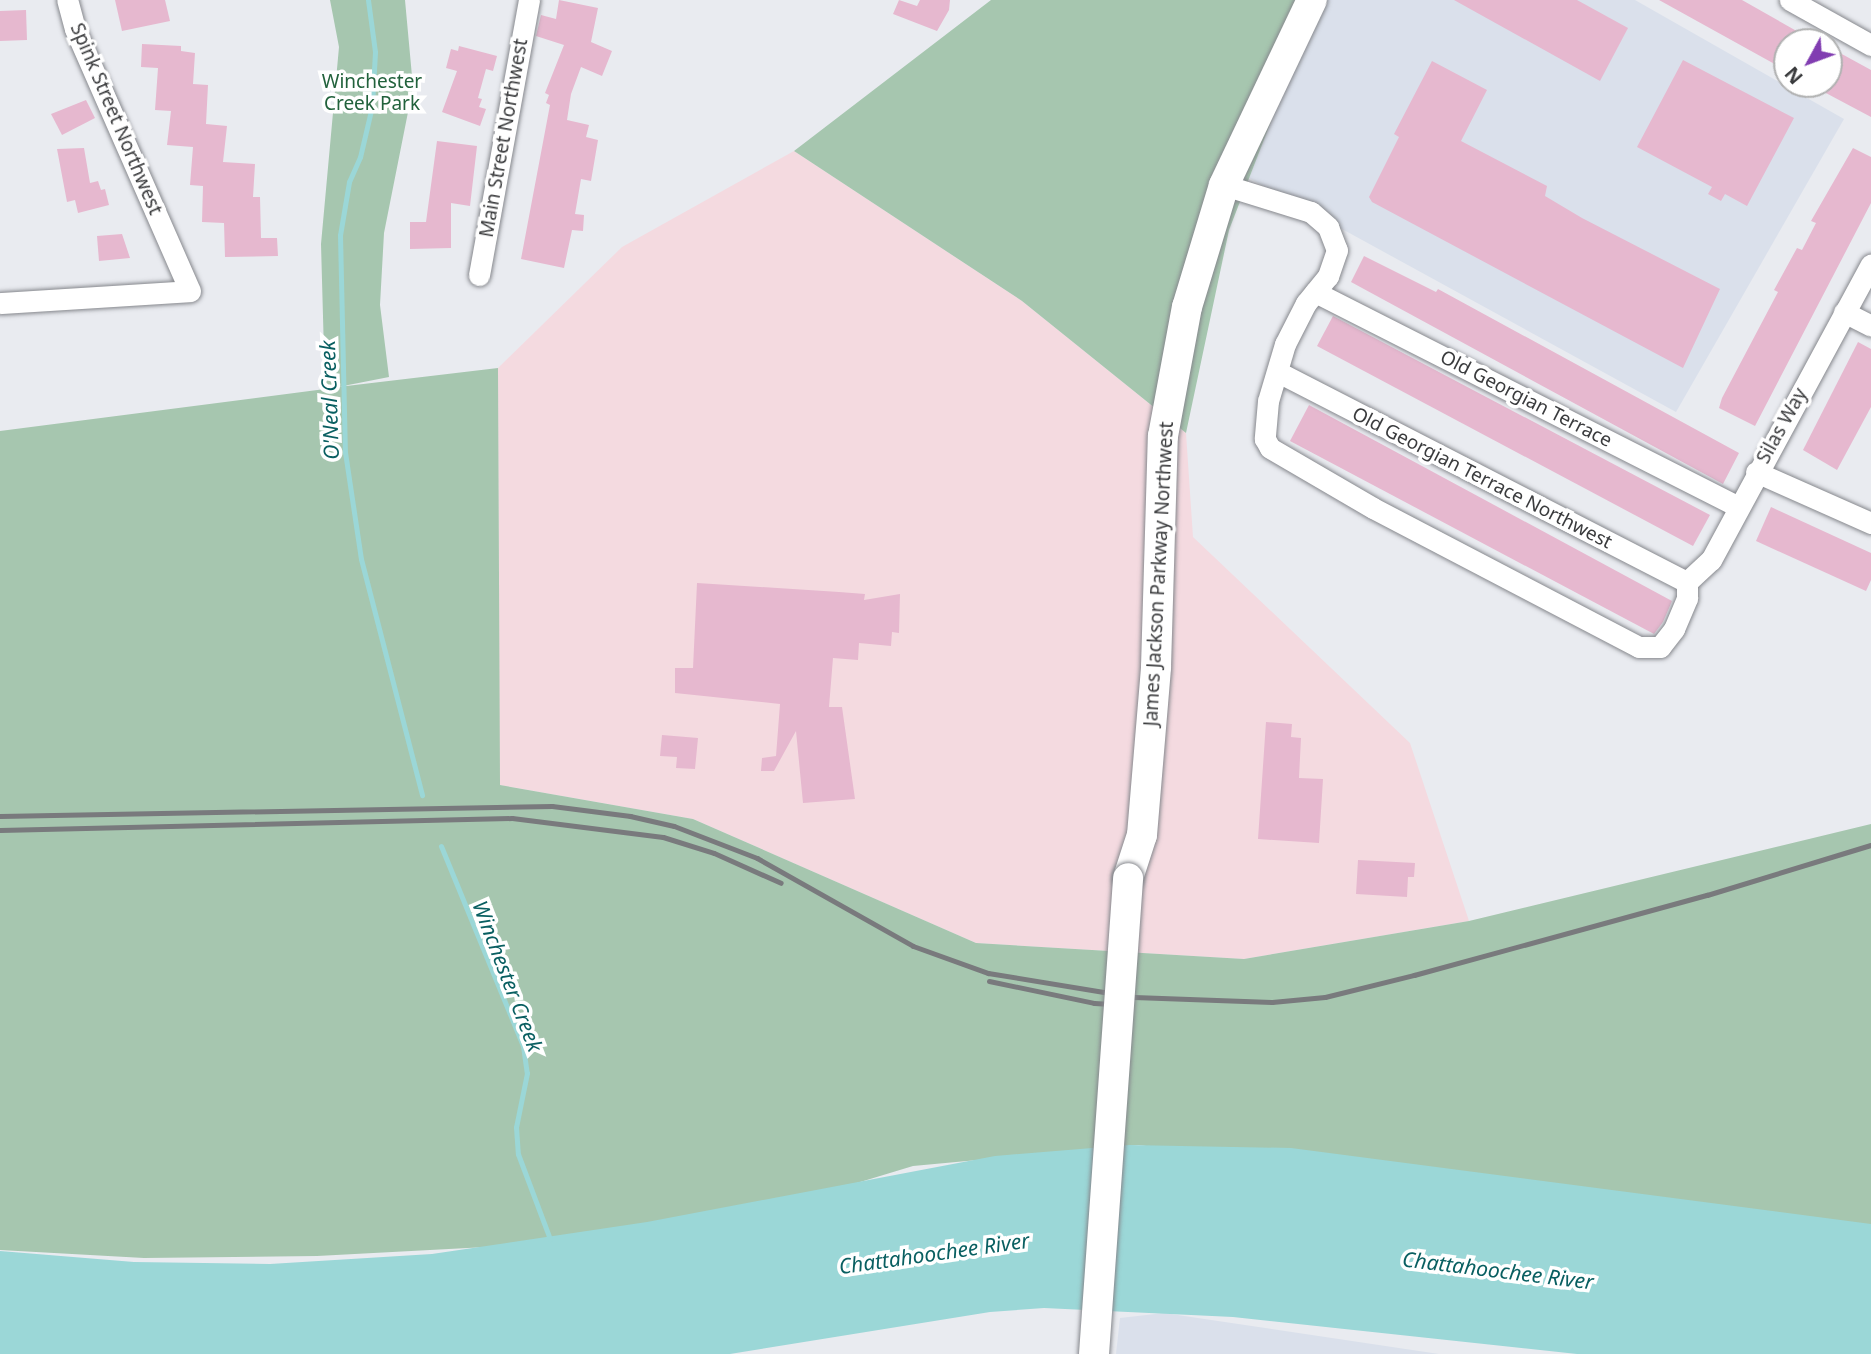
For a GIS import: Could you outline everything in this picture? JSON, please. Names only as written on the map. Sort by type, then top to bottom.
[{"type":"main road","name":"James Jackson Parkway Northwest","points":[[1094,1354],[1128,878],[1142,835],[1156,667],[1163,436],[1187,307],[1224,185],[1312,0]]},
{"type":"street","name":"Spink Street Northwest","points":[[0,303],[190,291],[75,29],[67,0]]},
{"type":"street","name":"Main Street Northwest","points":[[479,275],[529,0]]},
{"type":"street","points":[[1790,0],[1871,45]]},
{"type":"street","points":[[1224,185],[1311,212],[1328,227],[1337,250],[1328,276],[1315,292],[1285,344],[1268,401],[1265,439],[1270,448],[1362,502],[1628,642],[1654,648],[1665,642],[1682,614],[1687,582]]},
{"type":"street","name":"Silas Way","points":[[1687,582],[1711,560],[1737,506],[1871,264]]},
{"type":"street","name":"Old Georgian Terrace","points":[[1315,292],[1737,506]]},
{"type":"street","points":[[1844,312],[1871,326]]},
{"type":"street","name":"Old Georgian Terrace Northwest","points":[[1278,372],[1687,582]]},
{"type":"street","points":[[1756,472],[1871,523]]},
{"type":"shaded area","points":[[1318,0],[1635,0],[1773,79],[1773,98],[1807,98],[1844,119],[1676,412],[1249,178]]},
{"type":"shaded area","points":[[794,151],[1022,301],[1186,433],[1193,537],[1410,743],[1469,921],[1244,959],[976,943],[693,819],[499,785],[498,368],[622,247]]},
{"type":"shaded area","points":[[1164,1313],[1439,1354],[1116,1354],[1120,1318]]},
{"type":"green space","name":"Winchester Creek Park","points":[[330,0],[405,0],[413,87],[384,233],[380,305],[389,377],[338,387],[498,368],[500,785],[693,819],[976,943],[1244,959],[1469,921],[1871,824],[1871,1233],[1138,1145],[913,1166],[679,1237],[317,1256],[144,1258],[0,1250],[0,431],[325,389],[321,244],[339,47]]},
{"type":"green space","points":[[991,0],[1318,0],[1229,230],[1186,433],[1022,301],[794,151]]},
{"type":"water","name":"Chattahoochee River","points":[[1129,1145],[1291,1148],[1871,1224],[1871,1354],[1577,1354],[1233,1317],[1044,1308],[990,1312],[730,1354],[0,1354],[0,1251],[134,1262],[270,1264],[432,1254],[647,1222],[995,1156]]},
{"type":"building","points":[[115,0],[165,0],[170,21],[122,31]]},
{"type":"building","points":[[559,0],[598,8],[591,42],[612,51],[602,76],[581,67],[571,94],[567,120],[589,125],[586,137],[598,140],[591,181],[581,179],[575,214],[584,215],[583,231],[572,230],[564,268],[521,259],[550,105],[546,103],[549,95],[545,93],[564,45],[536,36],[541,15],[556,19]]},
{"type":"building","points":[[899,0],[917,6],[920,0],[950,0],[949,10],[937,31],[893,14]]},
{"type":"building","points":[[1454,0],[1577,0],[1628,28],[1600,81]]},
{"type":"building","points":[[1659,0],[1742,0],[1791,28],[1773,28],[1773,63]]},
{"type":"building","points":[[26,10],[27,40],[0,41],[0,11]]},
{"type":"building","points":[[142,44],[181,46],[181,51],[195,53],[193,84],[208,85],[206,124],[227,126],[223,162],[255,164],[253,197],[260,197],[261,238],[277,238],[278,256],[225,257],[224,223],[202,222],[203,186],[190,185],[193,147],[167,145],[171,111],[155,110],[158,68],[141,67]]},
{"type":"building","points":[[459,46],[497,56],[493,71],[486,69],[478,98],[482,99],[479,107],[486,109],[480,126],[442,112],[457,71],[446,68],[451,49],[458,51]]},
{"type":"building","points":[[1843,55],[1871,70],[1871,117],[1835,98],[1843,98]]},
{"type":"building","points":[[1683,60],[1794,118],[1747,206],[1725,194],[1721,201],[1708,194],[1712,187],[1637,147]]},
{"type":"building","points":[[1432,61],[1487,90],[1461,141],[1547,186],[1545,196],[1582,218],[1720,289],[1683,368],[1372,202],[1369,197],[1399,137],[1394,134]]},
{"type":"building","points":[[86,100],[95,118],[62,135],[51,114]]},
{"type":"building","points":[[437,141],[477,146],[470,206],[451,203],[451,248],[410,249],[410,222],[426,222]]},
{"type":"building","points":[[84,148],[90,183],[98,181],[101,190],[105,189],[109,205],[78,213],[75,200],[67,202],[57,149]]},
{"type":"building","points":[[1853,148],[1871,157],[1871,203],[1755,426],[1719,408],[1722,398],[1778,292],[1774,290],[1797,248],[1802,250],[1816,223],[1811,221]]},
{"type":"building","points":[[122,234],[130,258],[99,261],[97,236]]},
{"type":"building","points":[[1364,256],[1436,292],[1438,289],[1739,453],[1723,484],[1351,282]]},
{"type":"building","points":[[1333,316],[1710,515],[1693,546],[1317,346]]},
{"type":"building","points":[[1858,342],[1871,349],[1871,407],[1837,470],[1803,450]]},
{"type":"building","points":[[1309,405],[1672,601],[1663,622],[1654,634],[1290,441]]},
{"type":"building","points":[[1771,507],[1871,553],[1871,580],[1866,591],[1756,541]]},
{"type":"building","points":[[697,583],[865,594],[864,600],[900,594],[899,633],[892,632],[891,646],[859,643],[858,660],[833,658],[829,707],[842,707],[855,799],[803,803],[796,731],[774,771],[761,771],[762,758],[776,756],[780,704],[675,693],[675,668],[693,668]]},
{"type":"building","points":[[1266,722],[1292,724],[1291,737],[1301,738],[1299,778],[1323,779],[1319,843],[1258,839]]},
{"type":"building","points":[[662,735],[698,738],[695,769],[676,768],[677,757],[660,756]]},
{"type":"building","points":[[1358,860],[1415,863],[1414,877],[1408,877],[1407,897],[1356,894]]},
{"type":"waterway","name":"O'Neal Creek","points":[[368,0],[375,52],[372,106],[360,157],[349,182],[340,235],[345,452],[361,559],[422,795]]},
{"type":"waterway","name":"Winchester Creek","points":[[441,846],[523,1046],[527,1073],[516,1127],[518,1154],[550,1239]]},
{"type":"railway","points":[[0,816],[552,806],[630,816],[674,826],[757,858],[913,946],[988,973],[1134,997],[1272,1002],[1325,997],[1414,975],[1707,895],[1871,845]]},
{"type":"railway","points":[[0,830],[512,818],[663,837],[714,853],[781,883]]},
{"type":"railway","points":[[989,981],[1094,1003],[1130,1005]]}]
